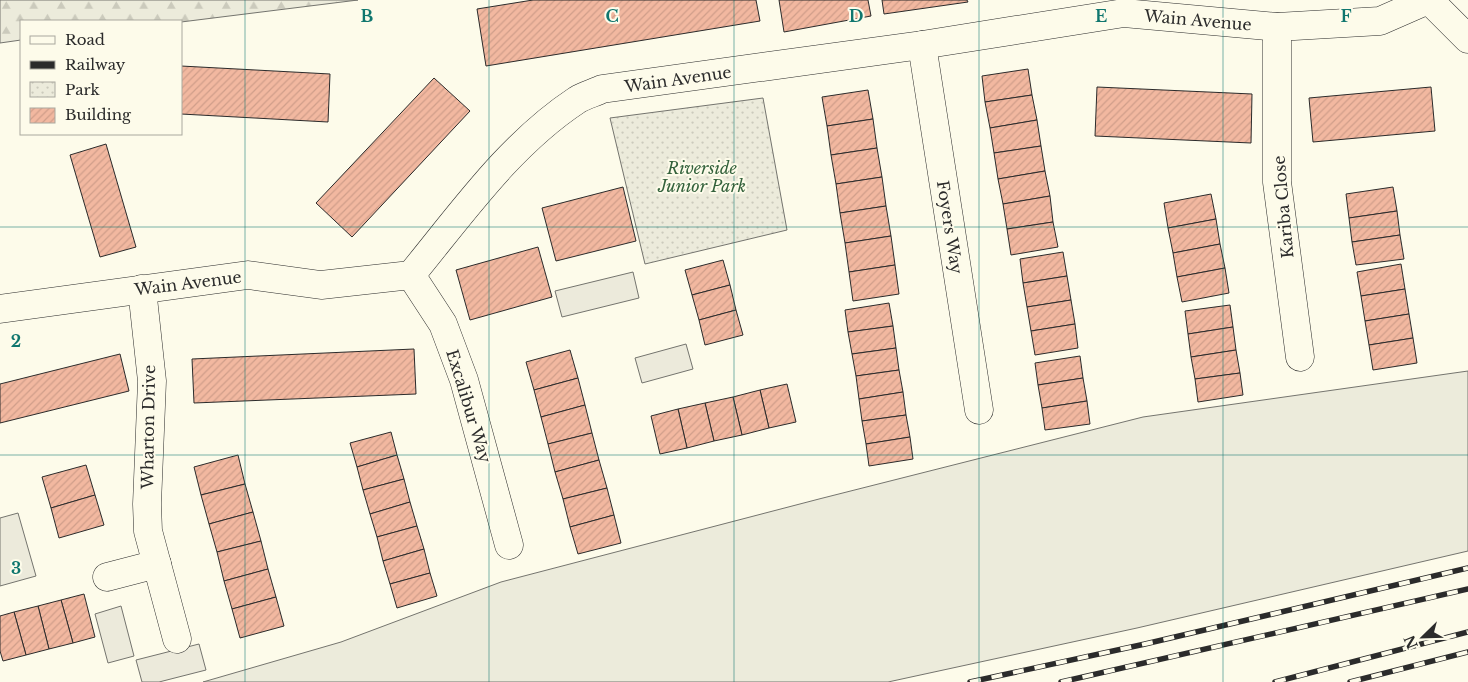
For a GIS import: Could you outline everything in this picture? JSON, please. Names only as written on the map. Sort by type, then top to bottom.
[{"type":"street","name":"Wain Avenue","points":[[0,309],[248,275],[321,285],[410,275],[496,171],[525,141],[579,99],[602,90],[922,45],[1124,13],[1277,27],[1380,21],[1428,0]]},
{"type":"street","points":[[1428,0],[1468,39]]},
{"type":"street","name":"Kariba Close","points":[[1277,27],[1277,182],[1300,357]]},
{"type":"street","name":"Foyers Way","points":[[922,45],[979,410]]},
{"type":"street","name":"Excalibur Way","points":[[410,275],[443,324],[464,380],[509,546]]},
{"type":"street","name":"Wharton Drive","points":[[142,289],[152,381],[147,504],[148,531],[177,639]]},
{"type":"street","points":[[107,577],[157,564]]},
{"type":"green space","points":[[0,0],[358,0],[182,22],[182,20],[20,20],[20,40],[0,43]]},
{"type":"green space","name":"Riverside Junior Park","points":[[763,98],[787,230],[645,264],[610,118]]},
{"type":"green space","points":[[1468,371],[1468,551],[1137,628],[888,682],[203,682],[341,642],[501,582],[1143,417]]},
{"type":"shaded area","points":[[633,272],[639,298],[562,317],[555,291]]},
{"type":"shaded area","points":[[686,344],[693,369],[642,383],[635,358]]},
{"type":"shaded area","points":[[18,513],[36,576],[0,586],[0,518]]},
{"type":"shaded area","points":[[121,606],[134,656],[108,663],[95,614]]},
{"type":"shaded area","points":[[199,644],[206,670],[159,682],[142,682],[136,660]]},
{"type":"building","points":[[533,0],[756,0],[760,21],[486,66],[477,9]]},
{"type":"building","points":[[779,0],[868,0],[871,16],[784,32]]},
{"type":"building","points":[[882,0],[967,0],[968,2],[884,14]]},
{"type":"building","points":[[182,66],[330,74],[328,122],[182,114]]},
{"type":"building","points":[[1028,69],[1032,95],[985,102],[982,76]]},
{"type":"building","points":[[434,78],[470,111],[352,237],[316,203]]},
{"type":"building","points":[[1097,87],[1252,94],[1251,143],[1095,136]]},
{"type":"building","points":[[1431,87],[1435,131],[1313,142],[1309,98]]},
{"type":"building","points":[[868,90],[873,119],[827,126],[822,97]]},
{"type":"building","points":[[1032,95],[1037,120],[990,128],[985,102]]},
{"type":"building","points":[[873,119],[877,148],[831,155],[827,126]]},
{"type":"building","points":[[1037,120],[1041,146],[994,153],[990,128]]},
{"type":"building","points":[[106,144],[136,247],[100,257],[70,155]]},
{"type":"building","points":[[1041,146],[1045,171],[998,179],[994,153]]},
{"type":"building","points":[[877,148],[882,177],[836,184],[831,155]]},
{"type":"building","points":[[1045,171],[1050,196],[1003,204],[998,179]]},
{"type":"building","points":[[882,177],[886,206],[840,213],[836,184]]},
{"type":"building","points":[[623,187],[636,241],[556,261],[542,208]]},
{"type":"building","points":[[1393,187],[1397,211],[1349,218],[1346,194]]},
{"type":"building","points":[[1211,194],[1216,219],[1168,228],[1164,203]]},
{"type":"building","points":[[1050,196],[1053,222],[1007,229],[1003,204]]},
{"type":"building","points":[[886,206],[891,236],[845,243],[840,213]]},
{"type":"building","points":[[1397,211],[1400,235],[1352,242],[1349,218]]},
{"type":"building","points":[[1216,219],[1220,244],[1173,253],[1168,228]]},
{"type":"building","points":[[1053,222],[1058,247],[1011,255],[1007,229]]},
{"type":"building","points":[[1400,235],[1404,259],[1356,265],[1352,242]]},
{"type":"building","points":[[891,236],[895,265],[849,272],[845,243]]},
{"type":"building","points":[[1220,244],[1225,268],[1177,277],[1173,253]]},
{"type":"building","points":[[538,247],[552,297],[470,320],[456,270]]},
{"type":"building","points":[[1063,252],[1067,276],[1023,283],[1020,259]]},
{"type":"building","points":[[723,260],[730,285],[692,295],[685,270]]},
{"type":"building","points":[[1401,264],[1405,289],[1361,296],[1357,272]]},
{"type":"building","points":[[895,265],[899,294],[853,301],[849,272]]},
{"type":"building","points":[[1225,268],[1229,293],[1182,302],[1177,277]]},
{"type":"building","points":[[1067,276],[1071,300],[1027,307],[1023,283]]},
{"type":"building","points":[[730,285],[736,310],[699,320],[692,295]]},
{"type":"building","points":[[1405,289],[1409,314],[1365,321],[1361,296]]},
{"type":"building","points":[[1071,300],[1075,324],[1031,331],[1027,307]]},
{"type":"building","points":[[889,303],[893,326],[848,332],[845,310]]},
{"type":"building","points":[[1230,305],[1233,327],[1188,334],[1185,311]]},
{"type":"building","points":[[736,310],[743,335],[705,345],[699,320]]},
{"type":"building","points":[[1409,314],[1413,338],[1369,345],[1365,321]]},
{"type":"building","points":[[1075,324],[1078,348],[1035,355],[1031,331]]},
{"type":"building","points":[[893,326],[896,348],[852,354],[848,332]]},
{"type":"building","points":[[1233,327],[1236,350],[1191,357],[1188,334]]},
{"type":"building","points":[[1413,338],[1417,363],[1373,370],[1369,345]]},
{"type":"building","points":[[896,348],[899,370],[856,376],[852,354]]},
{"type":"building","points":[[414,349],[416,394],[194,403],[192,359]]},
{"type":"building","points":[[570,350],[578,378],[534,390],[526,362]]},
{"type":"building","points":[[1236,350],[1240,373],[1195,379],[1191,357]]},
{"type":"building","points":[[120,354],[129,391],[0,423],[0,384]]},
{"type":"building","points":[[1080,356],[1083,378],[1038,385],[1035,363]]},
{"type":"building","points":[[899,370],[903,392],[859,399],[856,376]]},
{"type":"building","points":[[1240,373],[1243,395],[1198,402],[1195,379]]},
{"type":"building","points":[[578,378],[585,405],[541,417],[534,390]]},
{"type":"building","points":[[1083,378],[1087,401],[1042,408],[1038,385]]},
{"type":"building","points":[[787,384],[796,422],[769,428],[760,390]]},
{"type":"building","points":[[760,390],[769,428],[742,435],[733,397]]},
{"type":"building","points":[[903,392],[906,415],[862,421],[859,399]]},
{"type":"building","points":[[733,397],[742,435],[714,441],[705,403]]},
{"type":"building","points":[[1087,401],[1090,424],[1045,430],[1042,408]]},
{"type":"building","points":[[705,403],[714,441],[687,448],[678,409]]},
{"type":"building","points":[[585,405],[592,433],[548,444],[541,417]]},
{"type":"building","points":[[678,409],[687,448],[660,454],[651,416]]},
{"type":"building","points":[[906,415],[910,437],[866,444],[862,421]]},
{"type":"building","points":[[391,432],[397,455],[357,467],[350,443]]},
{"type":"building","points":[[592,433],[599,460],[555,472],[548,444]]},
{"type":"building","points":[[910,437],[913,459],[869,466],[866,444]]},
{"type":"building","points":[[238,455],[245,484],[201,495],[194,467]]},
{"type":"building","points":[[397,455],[404,479],[363,490],[357,467]]},
{"type":"building","points":[[599,460],[607,488],[563,499],[555,472]]},
{"type":"building","points":[[86,465],[95,495],[51,508],[42,477]]},
{"type":"building","points":[[404,479],[410,502],[370,514],[363,490]]},
{"type":"building","points":[[245,484],[253,512],[209,524],[201,495]]},
{"type":"building","points":[[607,488],[614,515],[570,527],[563,499]]},
{"type":"building","points":[[95,495],[104,525],[59,538],[51,508]]},
{"type":"building","points":[[410,502],[417,526],[377,537],[370,514]]},
{"type":"building","points":[[253,512],[261,541],[217,552],[209,524]]},
{"type":"building","points":[[614,515],[621,543],[578,554],[570,527]]},
{"type":"building","points":[[417,526],[424,549],[383,561],[377,537]]},
{"type":"building","points":[[261,541],[268,569],[224,581],[217,552]]},
{"type":"building","points":[[424,549],[430,573],[390,584],[383,561]]},
{"type":"building","points":[[268,569],[276,597],[232,609],[224,581]]},
{"type":"building","points":[[430,573],[437,596],[397,608],[390,584]]},
{"type":"building","points":[[84,594],[95,637],[73,643],[61,600]]},
{"type":"building","points":[[276,597],[284,626],[240,638],[232,609]]},
{"type":"building","points":[[61,600],[73,643],[49,649],[38,606]]},
{"type":"building","points":[[38,606],[49,649],[26,655],[14,612]]},
{"type":"building","points":[[14,612],[26,655],[3,661],[0,651],[0,616]]},
{"type":"railway","points":[[970,682],[1145,644],[1468,568]]},
{"type":"railway","points":[[1061,682],[1468,589]]},
{"type":"railway","points":[[1275,682],[1468,632]]},
{"type":"railway","points":[[1350,682],[1468,652]]}]
